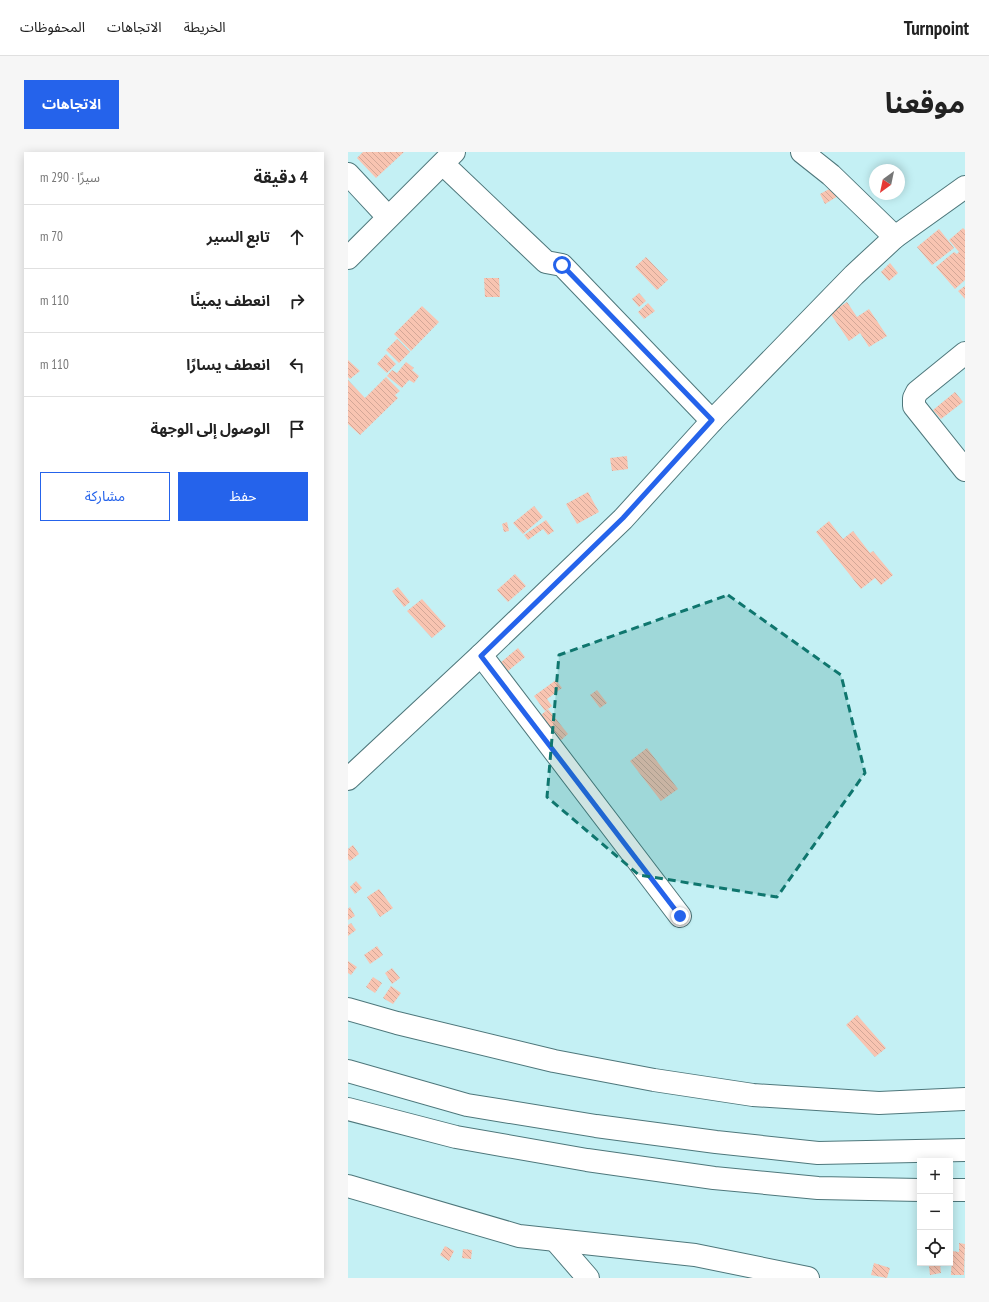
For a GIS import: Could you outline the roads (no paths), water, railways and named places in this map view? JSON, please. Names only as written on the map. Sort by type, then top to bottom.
[{"type":"street","points":[[802,152],[831,175],[895,237]]},
{"type":"street","points":[[348,258],[448,158],[546,262],[562,265],[712,420]]},
{"type":"street","points":[[348,174],[388,217]]},
{"type":"street","points":[[348,779],[481,656],[623,518],[712,420],[854,275],[895,237],[965,187]]},
{"type":"street","points":[[965,353],[917,392],[914,398],[914,406],[965,470]]},
{"type":"street","points":[[481,656],[680,916]]},
{"type":"street","points":[[348,1009],[397,1023],[554,1061],[654,1080],[746,1094],[879,1103],[965,1099]]},
{"type":"street","points":[[348,1071],[466,1105],[596,1126],[716,1142],[818,1153],[965,1150]]},
{"type":"street","points":[[348,1109],[456,1137],[587,1160],[714,1178],[818,1188],[917,1190]]},
{"type":"street","points":[[348,1186],[520,1236],[695,1255],[808,1278]]},
{"type":"street","points":[[953,1190],[965,1190]]},
{"type":"street","points":[[555,1240],[588,1278]]}]
